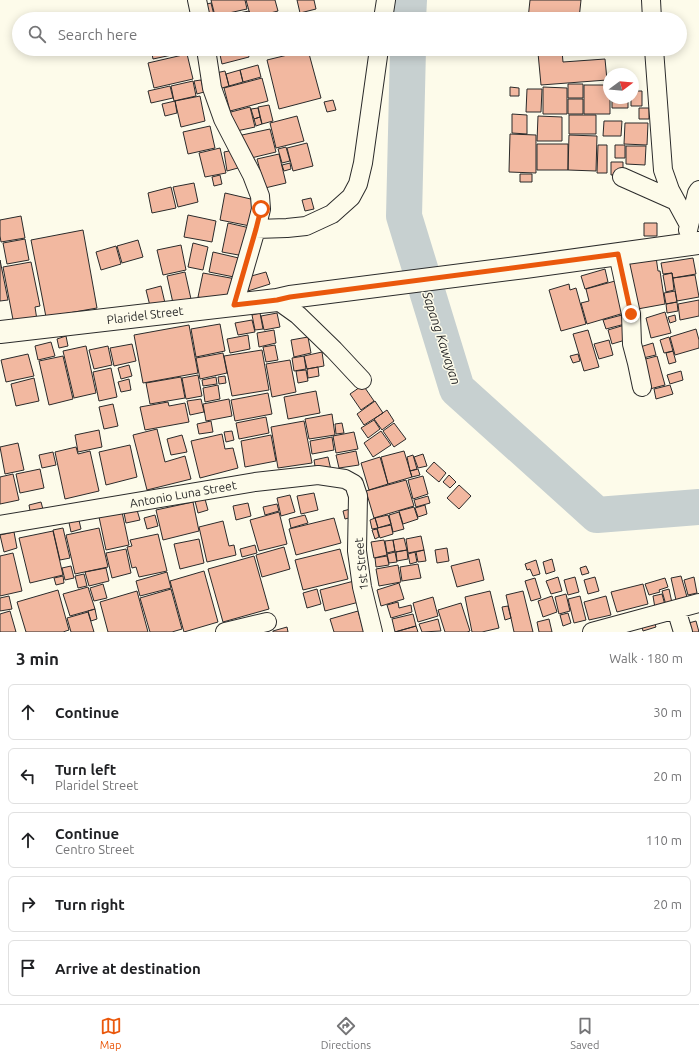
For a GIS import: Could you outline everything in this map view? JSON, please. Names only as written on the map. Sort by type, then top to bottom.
[{"type":"street","points":[[197,0],[200,12]]},
{"type":"street","points":[[384,12],[386,0]]},
{"type":"street","points":[[651,0],[652,12]]},
{"type":"street","points":[[207,56],[212,88],[221,112],[252,175],[260,196],[261,209],[234,305]]},
{"type":"street","points":[[256,229],[306,226],[332,214],[351,197],[358,184],[363,163],[378,56]]},
{"type":"street","points":[[655,56],[663,170],[670,190],[691,237]]},
{"type":"street","points":[[622,177],[676,201]]},
{"type":"street","points":[[691,237],[697,192],[699,190]]},
{"type":"street","name":"Plaridel Street","points":[[0,332],[284,299],[526,267],[618,254],[691,237]]},
{"type":"street","points":[[618,254],[631,314],[632,344],[642,387]]},
{"type":"street","points":[[284,299],[362,380]]},
{"type":"street","name":"Antonio Luna Street","points":[[0,525],[255,482],[318,475],[345,479],[354,484],[358,496]]},
{"type":"street","name":"1st Street","points":[[358,496],[357,552],[362,587],[373,632]]},
{"type":"street","points":[[592,632],[699,603]]},
{"type":"street","points":[[676,609],[683,632]]},
{"type":"street","points":[[225,632],[267,622]]},
{"type":"building","points":[[211,0],[245,0],[247,9],[233,12],[214,12]]},
{"type":"building","points":[[246,0],[275,0],[278,11],[274,12],[249,12]]},
{"type":"building","points":[[297,0],[314,0],[316,9],[300,12]]},
{"type":"building","points":[[530,0],[581,0],[580,12],[529,12]]},
{"type":"building","points":[[211,3],[213,12],[201,12],[199,6]]},
{"type":"building","points":[[152,56],[167,56],[153,59]]},
{"type":"building","points":[[178,56],[187,56],[193,79],[154,88],[148,63]]},
{"type":"building","points":[[220,56],[249,56],[249,57],[222,64]]},
{"type":"building","points":[[283,56],[310,56],[321,98],[279,109],[267,60]]},
{"type":"building","points":[[538,56],[562,56],[563,62],[605,59],[606,68],[603,68],[603,80],[541,85]]},
{"type":"building","points":[[258,65],[261,77],[243,82],[240,70]]},
{"type":"building","points":[[240,70],[243,82],[229,86],[226,74]]},
{"type":"building","points":[[225,71],[229,86],[215,90],[211,74]]},
{"type":"building","points":[[262,78],[268,101],[230,111],[224,88]]},
{"type":"building","points":[[201,80],[204,92],[197,94],[194,81]]},
{"type":"building","points":[[193,81],[196,96],[174,101],[171,86]]},
{"type":"building","points":[[568,84],[583,84],[583,98],[568,98]]},
{"type":"building","points":[[584,85],[603,85],[603,104],[610,104],[610,114],[584,114]]},
{"type":"building","points":[[170,86],[173,98],[151,103],[148,91]]},
{"type":"building","points":[[510,87],[519,88],[519,96],[510,96]]},
{"type":"building","points":[[543,87],[567,88],[567,114],[543,114]]},
{"type":"building","points":[[527,89],[542,89],[541,112],[526,112]]},
{"type":"building","points":[[639,91],[642,91],[642,106],[631,106],[631,104],[639,104]]},
{"type":"building","points":[[200,96],[205,121],[181,127],[175,101]]},
{"type":"building","points":[[568,99],[583,99],[583,114],[568,114]]},
{"type":"building","points":[[333,100],[336,110],[327,112],[324,102]]},
{"type":"building","points":[[175,101],[177,113],[165,116],[162,104]]},
{"type":"building","points":[[612,104],[628,104],[628,108],[612,108]]},
{"type":"building","points":[[269,105],[273,121],[262,124],[258,107]]},
{"type":"building","points":[[250,107],[255,127],[232,132],[227,113]]},
{"type":"building","points":[[258,108],[260,117],[254,119],[251,109]]},
{"type":"building","points":[[639,108],[649,108],[649,119],[639,119]]},
{"type":"building","points":[[512,114],[527,115],[527,134],[512,133]]},
{"type":"building","points":[[569,115],[596,115],[596,134],[569,134]]},
{"type":"building","points":[[297,116],[304,141],[276,148],[270,123]]},
{"type":"building","points":[[538,116],[562,117],[562,141],[537,141]]},
{"type":"building","points":[[260,117],[262,124],[256,126],[254,119]]},
{"type":"building","points":[[604,121],[622,121],[621,136],[603,136]]},
{"type":"building","points":[[625,123],[648,123],[647,145],[624,144]]},
{"type":"building","points":[[210,126],[215,148],[188,154],[183,132]]},
{"type":"building","points":[[270,129],[276,152],[247,159],[242,135]]},
{"type":"building","points":[[510,134],[536,135],[536,173],[509,172]]},
{"type":"building","points":[[569,135],[597,136],[596,171],[568,170]]},
{"type":"building","points":[[307,143],[313,166],[293,171],[287,148]]},
{"type":"building","points":[[537,144],[568,144],[568,170],[537,170]]},
{"type":"building","points":[[598,145],[607,145],[607,173],[597,173]]},
{"type":"building","points":[[615,145],[625,145],[625,158],[615,158]]},
{"type":"building","points":[[626,146],[646,146],[645,165],[626,164]]},
{"type":"building","points":[[286,147],[290,161],[282,163],[278,149]]},
{"type":"building","points":[[220,148],[226,173],[205,177],[199,153]]},
{"type":"building","points":[[234,150],[238,168],[227,171],[224,152]]},
{"type":"building","points":[[279,154],[286,183],[265,188],[257,159]]},
{"type":"building","points":[[611,162],[623,162],[623,175],[611,175]]},
{"type":"building","points":[[290,163],[291,169],[284,171],[282,165]]},
{"type":"building","points":[[520,174],[532,174],[532,182],[520,182]]},
{"type":"building","points":[[220,175],[222,184],[214,186],[212,177]]},
{"type":"building","points":[[194,183],[198,202],[178,207],[173,187]]},
{"type":"building","points":[[171,187],[176,208],[152,213],[148,193]]},
{"type":"building","points":[[225,193],[255,200],[250,226],[220,220]]},
{"type":"building","points":[[311,198],[314,209],[305,211],[302,200]]},
{"type":"building","points":[[188,215],[216,221],[212,242],[184,237]]},
{"type":"building","points":[[21,216],[25,238],[1,242],[0,220]]},
{"type":"building","points":[[228,223],[250,228],[244,256],[222,252]]},
{"type":"building","points":[[644,223],[657,223],[657,236],[644,236]]},
{"type":"building","points":[[83,230],[97,308],[46,317],[31,240]]},
{"type":"building","points":[[25,239],[29,260],[7,264],[3,243]]},
{"type":"building","points":[[138,240],[143,257],[122,263],[117,246]]},
{"type":"building","points":[[193,243],[208,247],[203,270],[188,267]]},
{"type":"building","points":[[181,245],[186,270],[163,275],[157,250]]},
{"type":"building","points":[[116,246],[121,264],[101,270],[96,252]]},
{"type":"building","points":[[213,252],[243,259],[239,278],[209,272]]},
{"type":"building","points":[[656,257],[658,271],[660,271],[665,304],[632,310],[623,262]]},
{"type":"building","points":[[693,258],[696,274],[673,278],[672,273],[663,274],[661,263]]},
{"type":"building","points":[[0,260],[8,300],[0,301]]},
{"type":"building","points":[[31,262],[40,306],[35,307],[37,320],[14,325],[3,267]]},
{"type":"building","points":[[605,269],[608,282],[585,289],[581,276]]},
{"type":"building","points":[[185,272],[191,299],[173,303],[167,276]]},
{"type":"building","points":[[266,272],[270,284],[248,291],[244,278]]},
{"type":"building","points":[[203,273],[236,279],[231,304],[198,297]]},
{"type":"building","points":[[672,273],[674,290],[666,292],[663,275]]},
{"type":"building","points":[[695,275],[699,297],[677,301],[673,278]]},
{"type":"building","points":[[615,281],[624,313],[587,324],[581,303],[589,301],[586,289]]},
{"type":"building","points":[[569,284],[570,290],[576,288],[586,324],[561,331],[549,290]]},
{"type":"building","points":[[161,286],[165,303],[150,306],[146,290]]},
{"type":"building","points":[[675,291],[677,302],[666,304],[664,293]]},
{"type":"building","points":[[699,300],[699,316],[680,320],[678,304]]},
{"type":"building","points":[[677,302],[678,311],[667,313],[666,304]]},
{"type":"building","points":[[665,312],[671,333],[651,338],[646,318]]},
{"type":"building","points":[[260,313],[263,329],[255,330],[252,315]]},
{"type":"building","points":[[277,313],[280,327],[264,330],[261,316]]},
{"type":"building","points":[[622,315],[625,324],[606,329],[603,320]]},
{"type":"building","points":[[675,315],[676,321],[670,323],[668,317]]},
{"type":"building","points":[[252,320],[255,332],[238,335],[235,323]]},
{"type":"building","points":[[220,324],[225,351],[196,357],[191,329]]},
{"type":"building","points":[[628,324],[632,338],[612,344],[608,330]]},
{"type":"building","points":[[189,325],[198,373],[143,383],[134,335]]},
{"type":"building","points":[[696,329],[699,340],[699,348],[675,355],[670,337]]},
{"type":"building","points":[[274,330],[276,343],[259,347],[257,333]]},
{"type":"building","points":[[588,330],[599,367],[584,371],[573,334]]},
{"type":"building","points":[[248,335],[250,349],[230,353],[227,339]]},
{"type":"building","points":[[66,336],[68,346],[59,348],[57,339]]},
{"type":"building","points":[[308,337],[311,353],[294,357],[291,340]]},
{"type":"building","points":[[669,337],[673,351],[664,353],[660,340]]},
{"type":"building","points":[[609,340],[613,355],[599,359],[594,344]]},
{"type":"building","points":[[51,342],[55,356],[38,360],[35,346]]},
{"type":"building","points":[[653,343],[656,355],[643,358],[640,347]]},
{"type":"building","points":[[132,344],[136,361],[114,366],[110,348]]},
{"type":"building","points":[[275,345],[278,360],[266,362],[263,347]]},
{"type":"building","points":[[86,346],[96,393],[74,398],[63,351]]},
{"type":"building","points":[[108,346],[112,365],[94,369],[89,350]]},
{"type":"building","points":[[262,350],[269,390],[232,396],[224,356]]},
{"type":"building","points":[[673,351],[676,362],[669,364],[666,353]]},
{"type":"building","points":[[322,352],[324,366],[307,369],[304,356]]},
{"type":"building","points":[[223,353],[227,373],[200,379],[196,358]]},
{"type":"building","points":[[28,354],[34,376],[6,382],[1,360]]},
{"type":"building","points":[[578,354],[580,361],[573,363],[570,356]]},
{"type":"building","points":[[63,356],[73,399],[49,405],[39,361]]},
{"type":"building","points":[[304,356],[306,369],[294,371],[292,358]]},
{"type":"building","points":[[657,356],[665,385],[646,390],[638,361]]},
{"type":"building","points":[[290,360],[296,392],[272,397],[266,364]]},
{"type":"building","points":[[129,365],[132,376],[121,379],[118,368]]},
{"type":"building","points":[[318,367],[319,376],[308,378],[307,369]]},
{"type":"building","points":[[111,368],[117,397],[99,401],[93,372]]},
{"type":"building","points":[[306,370],[308,381],[298,383],[296,371]]},
{"type":"building","points":[[681,371],[683,380],[670,384],[667,375]]},
{"type":"building","points":[[198,375],[202,396],[186,399],[182,378]]},
{"type":"building","points":[[225,376],[226,383],[219,384],[218,377]]},
{"type":"building","points":[[181,377],[185,398],[150,404],[146,383]]},
{"type":"building","points":[[216,377],[217,384],[203,386],[202,380]]},
{"type":"building","points":[[34,378],[39,401],[16,406],[11,384]]},
{"type":"building","points":[[129,379],[131,390],[121,392],[118,382]]},
{"type":"building","points":[[218,385],[220,399],[205,402],[203,388]]},
{"type":"building","points":[[363,385],[374,401],[361,410],[350,394]]},
{"type":"building","points":[[670,385],[673,394],[656,399],[654,389]]},
{"type":"building","points":[[316,391],[320,413],[288,419],[284,397]]},
{"type":"building","points":[[268,393],[272,414],[235,421],[231,400]]},
{"type":"building","points":[[201,399],[204,412],[190,415],[187,401]]},
{"type":"building","points":[[229,399],[232,416],[206,421],[203,404]]},
{"type":"building","points":[[375,401],[383,413],[364,425],[357,414]]},
{"type":"building","points":[[168,402],[169,406],[185,403],[189,422],[145,430],[140,407]]},
{"type":"building","points":[[113,404],[118,426],[104,429],[99,407]]},
{"type":"building","points":[[387,410],[394,421],[382,430],[374,419]]},
{"type":"building","points":[[332,414],[335,435],[309,439],[305,419]]},
{"type":"building","points":[[266,417],[269,433],[239,439],[236,423]]},
{"type":"building","points":[[374,420],[380,429],[368,438],[361,428]]},
{"type":"building","points":[[211,421],[213,432],[199,434],[197,424]]},
{"type":"building","points":[[304,421],[312,463],[278,468],[271,427]]},
{"type":"building","points":[[342,423],[344,433],[336,434],[335,424]]},
{"type":"building","points":[[394,423],[406,439],[394,447],[383,431]]},
{"type":"building","points":[[157,429],[165,462],[185,456],[191,479],[147,490],[133,435]]},
{"type":"building","points":[[99,430],[102,447],[78,452],[75,435]]},
{"type":"building","points":[[232,431],[234,440],[226,442],[224,432]]},
{"type":"building","points":[[381,431],[391,445],[373,457],[364,443]]},
{"type":"building","points":[[354,432],[358,449],[336,453],[333,436]]},
{"type":"building","points":[[222,434],[225,449],[233,448],[238,468],[200,478],[191,441]]},
{"type":"building","points":[[182,435],[187,452],[171,455],[167,439]]},
{"type":"building","points":[[271,435],[276,461],[245,467],[241,441]]},
{"type":"building","points":[[332,437],[334,450],[312,454],[310,441]]},
{"type":"building","points":[[18,443],[24,470],[5,474],[0,447]]},
{"type":"building","points":[[130,445],[137,477],[106,485],[99,452]]},
{"type":"building","points":[[76,447],[78,454],[90,451],[99,491],[65,499],[55,452]]},
{"type":"building","points":[[356,451],[359,465],[339,468],[336,455]]},
{"type":"building","points":[[404,451],[412,477],[388,484],[381,457]]},
{"type":"building","points":[[53,452],[56,465],[42,468],[39,455]]},
{"type":"building","points":[[423,454],[427,466],[418,468],[414,457]]},
{"type":"building","points":[[413,455],[417,469],[410,471],[407,457]]},
{"type":"building","points":[[328,457],[331,470],[316,472],[314,460]]},
{"type":"building","points":[[380,457],[388,484],[369,490],[361,463]]},
{"type":"building","points":[[434,462],[446,473],[439,482],[426,471]]},
{"type":"building","points":[[40,469],[44,488],[20,493],[16,474]]},
{"type":"building","points":[[418,469],[420,475],[412,477],[410,471]]},
{"type":"building","points":[[13,474],[19,500],[0,504],[0,477]]},
{"type":"building","points":[[449,475],[456,482],[450,488],[443,482]]},
{"type":"building","points":[[423,476],[428,494],[413,499],[408,480]]},
{"type":"building","points":[[406,480],[414,506],[374,518],[366,491]]},
{"type":"building","points":[[459,485],[471,496],[459,509],[447,498]]},
{"type":"building","points":[[314,493],[318,510],[301,514],[297,496]]},
{"type":"building","points":[[290,495],[295,512],[281,516],[277,498]]},
{"type":"building","points":[[428,496],[430,503],[416,507],[414,500]]},
{"type":"building","points":[[205,499],[208,510],[198,513],[195,501]]},
{"type":"building","points":[[41,502],[44,513],[31,516],[29,505]]},
{"type":"building","points":[[193,502],[199,531],[163,540],[156,510]]},
{"type":"building","points":[[248,503],[251,516],[236,520],[233,506]]},
{"type":"building","points":[[277,504],[279,511],[265,515],[263,507]]},
{"type":"building","points":[[425,505],[427,514],[418,517],[415,508]]},
{"type":"building","points":[[414,507],[418,519],[403,524],[399,511]]},
{"type":"building","points":[[354,508],[356,516],[345,519],[343,511]]},
{"type":"building","points":[[137,510],[140,520],[126,523],[124,513]]},
{"type":"building","points":[[122,512],[129,545],[106,550],[99,517]]},
{"type":"building","points":[[279,512],[287,544],[259,551],[250,520]]},
{"type":"building","points":[[399,512],[404,529],[393,532],[389,515]]},
{"type":"building","points":[[155,515],[158,526],[147,529],[144,518]]},
{"type":"building","points":[[305,515],[308,523],[291,528],[289,519]]},
{"type":"building","points":[[388,515],[391,524],[378,528],[375,518]]},
{"type":"building","points":[[78,516],[81,529],[71,532],[68,518]]},
{"type":"building","points":[[334,518],[341,543],[296,555],[289,529]]},
{"type":"building","points":[[375,518],[378,528],[372,529],[370,520]]},
{"type":"building","points":[[223,521],[229,546],[234,545],[236,555],[207,562],[199,527]]},
{"type":"building","points":[[391,525],[393,534],[380,538],[377,528]]},
{"type":"building","points":[[63,528],[70,558],[60,560],[53,530]]},
{"type":"building","points":[[99,528],[108,567],[75,574],[66,535]]},
{"type":"building","points":[[377,529],[379,537],[375,539],[372,530]]},
{"type":"building","points":[[53,531],[63,575],[30,583],[19,538]]},
{"type":"building","points":[[14,532],[17,548],[4,552],[0,535]]},
{"type":"building","points":[[158,534],[167,571],[139,577],[136,567],[132,568],[127,547],[132,546],[130,540]]},
{"type":"building","points":[[421,536],[424,550],[408,553],[406,539]]},
{"type":"building","points":[[404,538],[407,550],[395,552],[393,540]]},
{"type":"building","points":[[199,539],[204,563],[180,569],[174,544]]},
{"type":"building","points":[[384,540],[387,555],[374,558],[371,542]]},
{"type":"building","points":[[393,540],[395,551],[387,553],[385,541]]},
{"type":"building","points":[[255,545],[257,553],[242,557],[240,549]]},
{"type":"building","points":[[284,547],[290,569],[262,577],[256,555]]},
{"type":"building","points":[[447,548],[449,561],[437,563],[435,550]]},
{"type":"building","points":[[126,549],[131,573],[112,578],[106,553]]},
{"type":"building","points":[[340,549],[348,579],[303,590],[295,560]]},
{"type":"building","points":[[407,550],[408,559],[397,561],[396,552]]},
{"type":"building","points":[[424,550],[426,561],[418,562],[416,552]]},
{"type":"building","points":[[395,552],[397,562],[389,563],[387,554]]},
{"type":"building","points":[[415,552],[417,562],[410,564],[408,554]]},
{"type":"building","points":[[13,553],[22,591],[0,596],[0,556]]},
{"type":"building","points":[[254,556],[269,609],[223,622],[208,569]]},
{"type":"building","points":[[387,556],[389,565],[376,567],[375,558]]},
{"type":"building","points":[[479,559],[484,580],[457,587],[451,566]]},
{"type":"building","points":[[552,559],[555,571],[546,574],[543,562]]},
{"type":"building","points":[[536,560],[540,574],[533,576],[530,569],[527,570],[525,564]]},
{"type":"building","points":[[418,564],[421,578],[402,581],[400,567]]},
{"type":"building","points":[[398,565],[401,582],[379,586],[376,569]]},
{"type":"building","points":[[71,566],[74,578],[65,580],[62,568]]},
{"type":"building","points":[[586,566],[589,573],[582,575],[580,568]]},
{"type":"building","points":[[106,568],[109,581],[89,586],[85,572]]},
{"type":"building","points":[[204,571],[218,622],[184,632],[170,581]]},
{"type":"building","points":[[167,572],[171,588],[140,596],[136,581]]},
{"type":"building","points":[[84,574],[87,586],[78,588],[75,576]]},
{"type":"building","points":[[63,576],[64,583],[56,585],[54,578]]},
{"type":"building","points":[[681,576],[687,597],[676,600],[671,578]]},
{"type":"building","points":[[558,577],[562,591],[551,594],[546,581]]},
{"type":"building","points":[[575,577],[579,592],[568,595],[564,580]]},
{"type":"building","points":[[595,577],[599,591],[588,594],[584,580]]},
{"type":"building","points":[[694,577],[697,593],[688,595],[684,580]]},
{"type":"building","points":[[535,578],[541,598],[531,601],[525,581]]},
{"type":"building","points":[[665,578],[668,587],[659,590],[660,592],[649,595],[645,584]]},
{"type":"building","points":[[354,581],[359,602],[325,611],[320,590]]},
{"type":"building","points":[[399,583],[404,599],[381,606],[377,590]]},
{"type":"building","points":[[103,584],[107,598],[94,601],[90,588]]},
{"type":"building","points":[[643,584],[648,604],[617,612],[611,592]]},
{"type":"building","points":[[88,587],[95,609],[70,616],[63,594]]},
{"type":"building","points":[[171,589],[182,629],[172,632],[150,632],[140,598]]},
{"type":"building","points":[[317,589],[321,604],[307,608],[303,593]]},
{"type":"building","points":[[669,589],[672,603],[666,605],[662,591]]},
{"type":"building","points":[[58,590],[69,630],[63,632],[26,632],[17,602]]},
{"type":"building","points":[[137,591],[148,632],[108,632],[100,602]]},
{"type":"building","points":[[490,591],[499,628],[482,632],[472,632],[465,597]]},
{"type":"building","points":[[523,591],[533,632],[514,632],[506,595]]},
{"type":"building","points":[[566,594],[570,611],[559,614],[555,597]]},
{"type":"building","points":[[662,594],[665,605],[655,608],[653,596]]},
{"type":"building","points":[[9,596],[12,609],[0,611],[0,598]]},
{"type":"building","points":[[552,596],[557,612],[543,617],[538,601]]},
{"type":"building","points":[[580,596],[586,620],[574,623],[568,599]]},
{"type":"building","points":[[606,596],[611,615],[589,620],[584,602]]},
{"type":"building","points":[[433,597],[438,616],[418,622],[413,603]]},
{"type":"building","points":[[398,602],[399,608],[411,605],[412,612],[391,618],[387,605]]},
{"type":"building","points":[[461,603],[470,631],[445,632],[438,610]]},
{"type":"building","points":[[508,606],[511,618],[505,620],[502,607]]},
{"type":"building","points":[[95,609],[97,619],[91,621],[88,611]]},
{"type":"building","points":[[10,611],[16,632],[0,632],[0,614]]},
{"type":"building","points":[[358,611],[364,632],[334,632],[330,619]]},
{"type":"building","points":[[88,612],[94,632],[71,632],[67,618]]},
{"type":"building","points":[[568,613],[571,623],[563,626],[560,615]]},
{"type":"building","points":[[413,614],[416,626],[395,632],[392,619]]},
{"type":"building","points":[[438,619],[441,631],[422,632],[419,624]]},
{"type":"building","points":[[549,619],[552,632],[539,632],[537,622]]},
{"type":"building","points":[[653,619],[656,627],[643,631],[641,623]]},
{"type":"building","points":[[696,621],[699,632],[687,632],[685,624]]},
{"type":"building","points":[[416,626],[418,632],[395,632]]},
{"type":"building","points":[[287,627],[288,632],[273,632],[273,631]]},
{"type":"waterway","name":"Sapang Kawayan","points":[[408,12],[409,0]]},
{"type":"waterway","name":"Sapang Kawayan","points":[[408,56],[404,216],[457,389],[597,515],[699,507]]},
{"type":"route","points":[[261,209],[234,305],[618,254],[631,314]]}]
